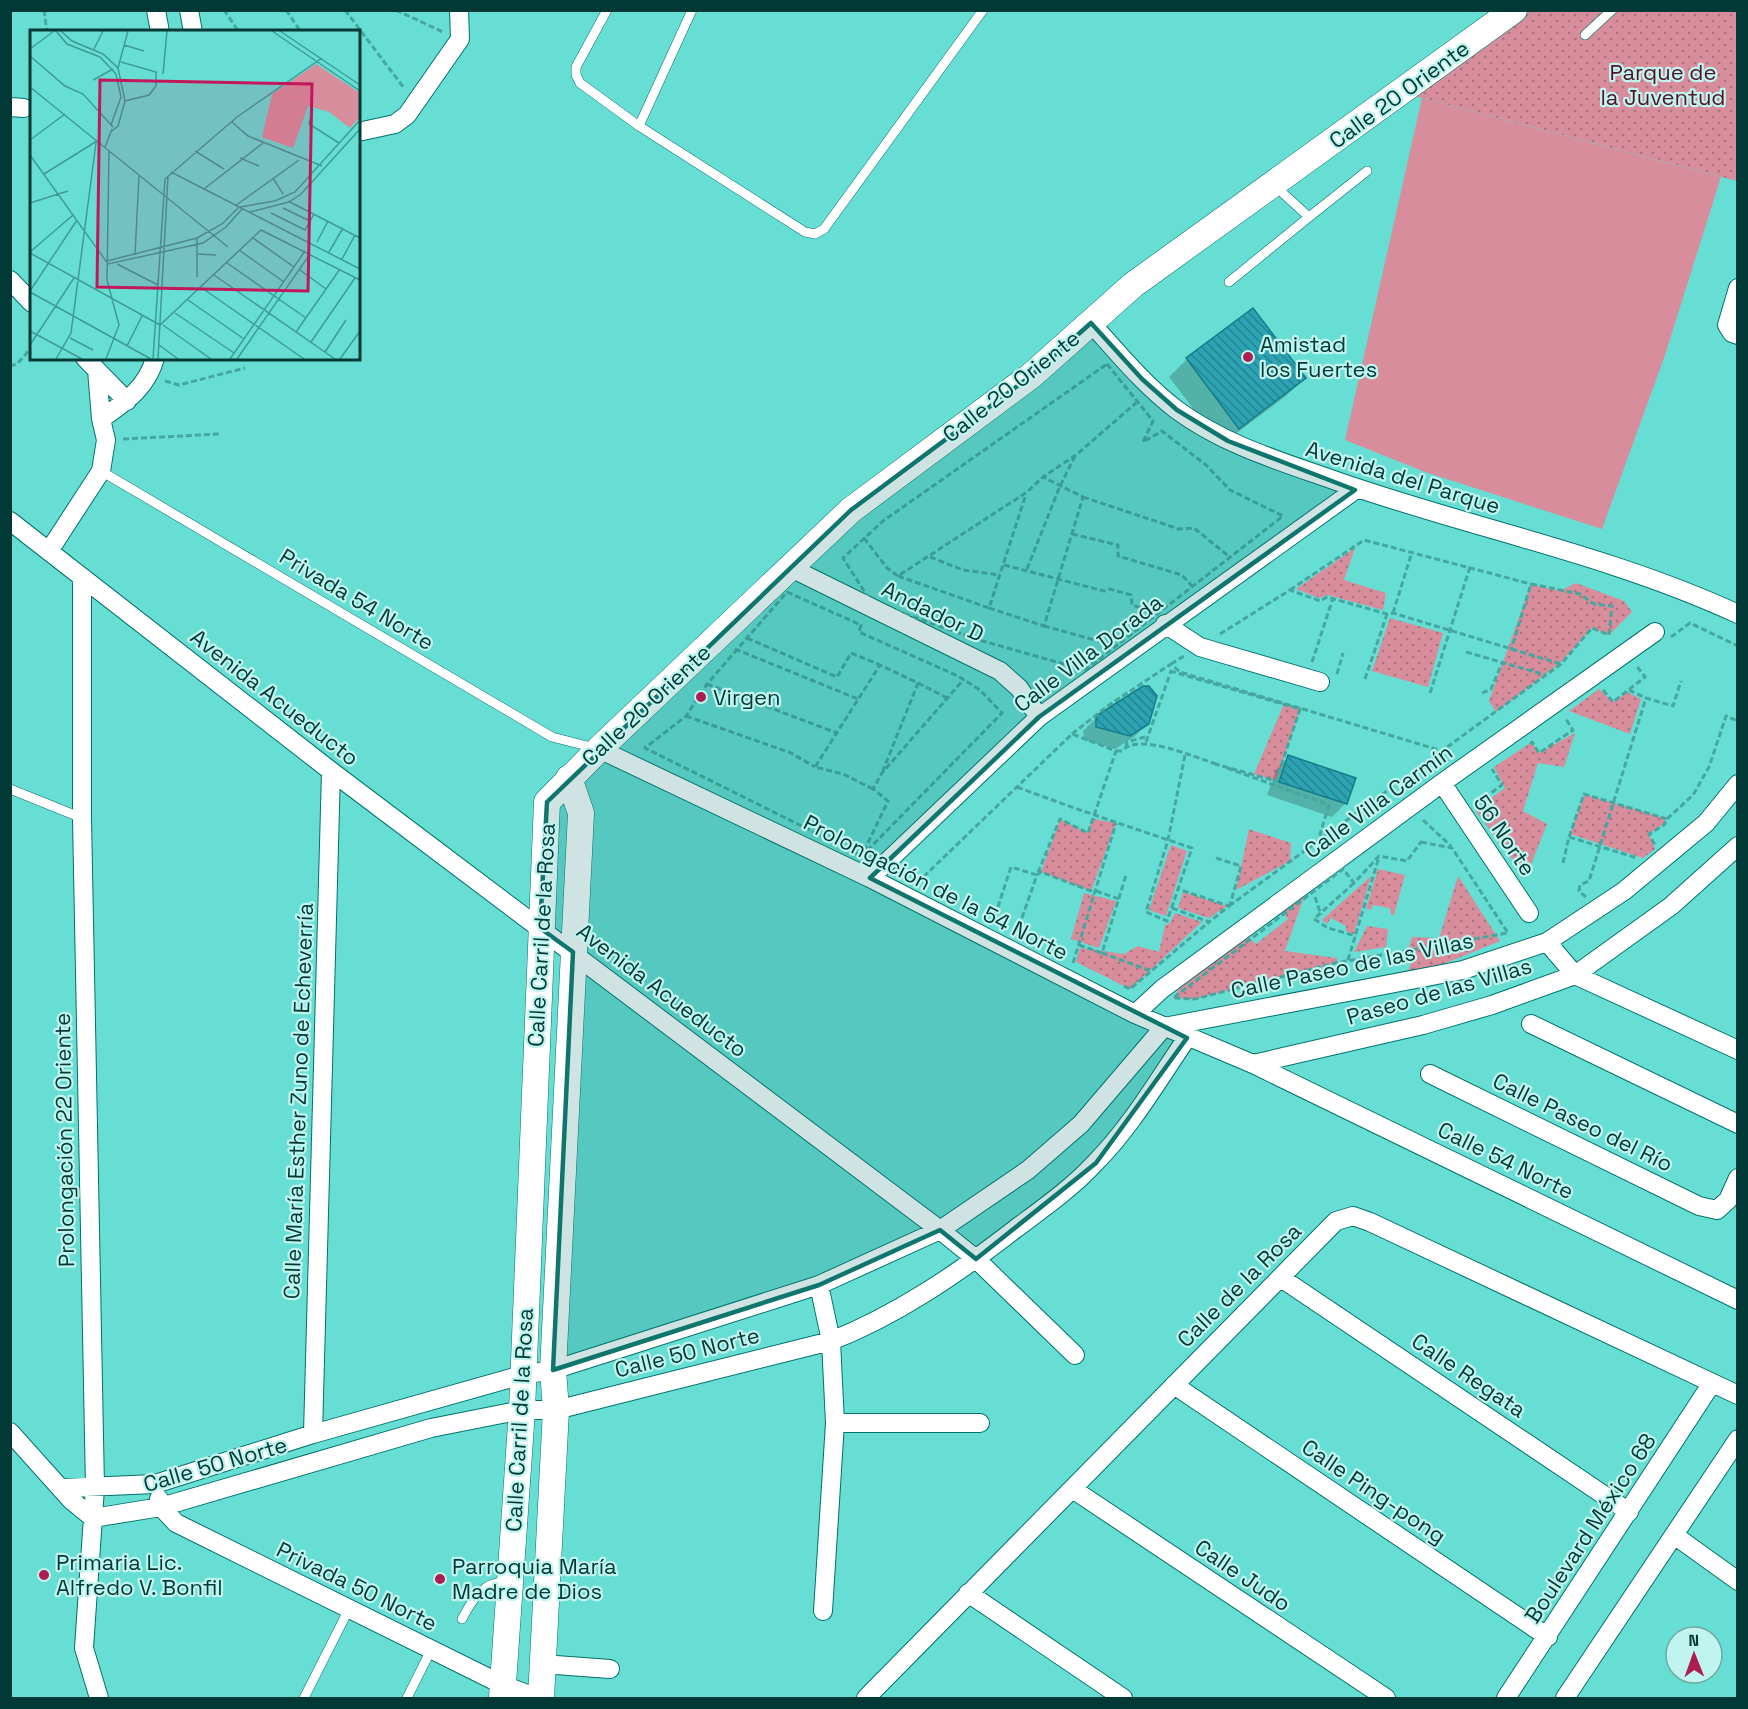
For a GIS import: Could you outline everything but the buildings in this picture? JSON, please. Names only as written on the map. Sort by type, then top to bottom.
[{"type":"main road","name":"Calle 20 Oriente","points":[[569,778],[850,510],[1032,375],[1133,285],[1514,10]]},
{"type":"main road","name":"Calle Carril de la Rosa","points":[[502,1692],[522,1410],[540,928],[547,802],[569,778],[581,813],[553,1370],[556,1410],[539,1698]]},
{"type":"street","points":[[156,10],[160,30]]},
{"type":"street","points":[[189,10],[193,30]]},
{"type":"street","points":[[360,132],[395,124],[407,115],[414,101],[459,39],[459,10]]},
{"type":"street","points":[[10,280],[30,301]]},
{"type":"street","points":[[1737,288],[1727,325],[1732,333],[1737,335]]},
{"type":"street","name":"Avenida del Parque","points":[[1091,323],[1142,379],[1177,410],[1228,441],[1354,490],[1668,583],[1737,614]]},
{"type":"street","points":[[95,362],[127,401]]},
{"type":"street","points":[[49,551],[101,471],[106,440],[101,419],[95,362]]},
{"type":"street","points":[[101,419],[140,390],[153,365]]},
{"type":"street","name":"Calle Villa Dorada","points":[[870,878],[1039,717],[1160,620],[1354,490]]},
{"type":"street","name":"Avenida Acueducto","points":[[10,520],[331,771],[940,1230],[976,1259],[1075,1355]]},
{"type":"street","name":"Andador D","points":[[791,568],[1000,671],[1018,688],[1039,717]]},
{"type":"street","name":"Prolongación 22 Oriente","points":[[82,578],[82,818],[95,1488],[84,1648],[99,1698]]},
{"type":"street","points":[[1160,620],[1200,647],[1315,676]]},
{"type":"street","name":"Calle Villa Carmín","points":[[1135,1014],[1162,989],[1442,783],[1659,638]]},
{"type":"street","name":"Prolongación de la 54 Norte","points":[[599,749],[870,878],[1135,1014],[1187,1038],[1253,1064]]},
{"type":"street","name":"Calle María Esther Zuno de Echeverría","points":[[313,1434],[331,771]]},
{"type":"street","name":"56 Norte","points":[[1442,783],[1529,913]]},
{"type":"street","name":"Paseo de las Villas","points":[[1547,942],[1624,891],[1697,831],[1737,784]]},
{"type":"street","name":"Paseo de las Villas","points":[[1253,1064],[1423,1025],[1492,1005],[1575,975],[1671,906],[1737,846]]},
{"type":"street","points":[[1547,942],[1575,975],[1737,1050]]},
{"type":"street","name":"Calle Paseo de las Villas","points":[[1164,1027],[1463,970],[1547,942]]},
{"type":"street","points":[[1531,1024],[1737,1124]]},
{"type":"street","name":"Calle 50 Norte","points":[[62,1488],[155,1484],[313,1434],[522,1375],[553,1370],[819,1285],[940,1230],[1028,1170],[1081,1124],[1164,1027]]},
{"type":"street","name":"Calle 50 Norte","points":[[93,1518],[161,1507],[431,1428],[522,1410],[556,1410],[831,1341],[871,1325],[976,1259],[1062,1194],[1096,1163],[1126,1126],[1187,1038]]},
{"type":"street","name":"Calle 54 Norte","points":[[1253,1064],[1737,1300]]},
{"type":"street","name":"Calle Paseo del Río","points":[[1430,1074],[1699,1206],[1717,1210],[1728,1200],[1737,1178]]},
{"type":"street","name":"Calle de la Rosa","points":[[866,1698],[968,1593],[1074,1490],[1336,1221],[1353,1216],[1370,1222],[1737,1395]]},
{"type":"street","name":"Calle Regata","points":[[1281,1278],[1629,1512]]},
{"type":"street","points":[[819,1285],[831,1341],[836,1423],[823,1611]]},
{"type":"street","name":"Boulevard México 68","points":[[1506,1698],[1712,1383]]},
{"type":"street","name":"Calle Ping-pong","points":[[1174,1385],[1548,1637]]},
{"type":"street","points":[[836,1423],[980,1423]]},
{"type":"street","points":[[10,1432],[71,1500],[93,1518]]},
{"type":"street","points":[[1565,1698],[1737,1438]]},
{"type":"street","points":[[155,1484],[161,1507]]},
{"type":"street","name":"Calle Judo","points":[[1074,1490],[1386,1698]]},
{"type":"street","name":"Privada 50 Norte","points":[[161,1507],[176,1523],[431,1650],[502,1692],[539,1698]]},
{"type":"street","points":[[1674,1535],[1737,1581]]},
{"type":"street","points":[[968,1593],[1123,1698]]},
{"type":"street","points":[[542,1664],[610,1669]]},
{"type":"lane","points":[[606,10],[576,67],[576,75],[580,83],[639,126],[806,232],[815,234],[824,229],[984,10]]},
{"type":"lane","points":[[639,126],[692,10]]},
{"type":"lane","points":[[1585,35],[1612,10]]},
{"type":"lane","points":[[1228,282],[1367,171]]},
{"type":"lane","points":[[1274,184],[1309,217]]},
{"type":"lane","name":"Privada 54 Norte","points":[[101,471],[552,737],[599,749]]},
{"type":"lane","points":[[10,789],[82,818]]},
{"type":"lane","points":[[462,1619],[472,1599],[485,1586],[510,1581]]},
{"type":"lane","points":[[304,1698],[349,1609]]},
{"type":"lane","points":[[407,1698],[431,1650]]},
{"type":"path","points":[[44,10],[47,30]]},
{"type":"path","points":[[224,10],[238,30]]},
{"type":"path","points":[[286,10],[300,30]]},
{"type":"path","points":[[345,10],[414,101]]},
{"type":"path","points":[[396,10],[459,39]]},
{"type":"path","points":[[10,366],[17,364],[30,349]]},
{"type":"path","points":[[1107,364],[1137,402],[1154,421],[1143,442],[1162,430],[1206,465],[1230,490],[1283,516],[1193,587],[1160,620],[1116,646],[1085,670],[979,640],[871,602],[843,558],[893,514],[1107,364]]},
{"type":"path","points":[[153,365],[162,380],[180,385],[245,368]]},
{"type":"path","points":[[898,576],[1027,492],[1043,477],[1076,455],[1137,402]]},
{"type":"path","points":[[106,440],[220,434]]},
{"type":"path","points":[[1027,569],[1059,486],[1076,455]]},
{"type":"path","points":[[1043,477],[1083,497],[1179,529],[1194,528],[1231,558]]},
{"type":"path","points":[[989,608],[1027,492]]},
{"type":"path","points":[[1044,626],[1083,497]]},
{"type":"path","points":[[1072,534],[1118,545],[1118,556],[1182,576],[1193,587]]},
{"type":"path","points":[[864,538],[887,568],[898,576],[1044,626],[1116,646]]},
{"type":"path","points":[[908,897],[916,885],[1072,734],[1109,705],[1364,540],[1531,584],[1580,594],[1594,604],[1612,606],[1609,635],[1592,628],[1561,664],[1440,750],[1324,839],[1229,906],[1130,989],[1121,985]]},
{"type":"path","points":[[1393,613],[1412,551]]},
{"type":"path","points":[[930,557],[963,570],[1000,575]]},
{"type":"path","points":[[1004,564],[1131,595],[1132,605],[1152,610],[1160,620]]},
{"type":"path","points":[[1430,693],[1470,567]]},
{"type":"path","points":[[1511,650],[1531,584]]},
{"type":"path","points":[[1290,590],[1320,601],[1327,597],[1387,614],[1393,613],[1561,664]]},
{"type":"path","points":[[786,592],[861,626],[859,632],[964,679],[980,690],[1002,713],[862,856],[645,748],[686,716],[706,684],[786,592]]},
{"type":"path","points":[[1315,676],[1333,598]]},
{"type":"path","points":[[1365,679],[1387,614]]},
{"type":"path","points":[[1659,638],[1690,623],[1737,646]]},
{"type":"path","points":[[746,637],[837,677],[851,653],[947,698]]},
{"type":"path","points":[[735,650],[858,699]]},
{"type":"path","points":[[1467,652],[1546,675]]},
{"type":"path","points":[[1596,695],[1604,690],[1613,702],[1629,690],[1645,677],[1636,665],[1645,658]]},
{"type":"path","points":[[1482,693],[1491,689],[1502,662]]},
{"type":"path","points":[[1172,664],[1185,673]]},
{"type":"path","points":[[815,767],[880,665]]},
{"type":"path","points":[[1170,671],[1185,673],[1440,750]]},
{"type":"path","points":[[1146,742],[1170,671]]},
{"type":"path","points":[[1125,747],[1146,742],[1276,781],[1300,709],[1170,671]]},
{"type":"path","points":[[882,773],[964,679]]},
{"type":"path","points":[[1629,690],[1673,706],[1681,681]]},
{"type":"path","points":[[873,789],[882,773],[918,683]]},
{"type":"path","points":[[706,684],[837,734]]},
{"type":"path","points":[[1586,897],[1579,891],[1580,885],[1589,881],[1646,698]]},
{"type":"path","points":[[1522,748],[1532,742],[1539,753],[1573,730],[1562,714],[1569,711]]},
{"type":"path","points":[[686,716],[791,753],[815,767],[843,774],[873,789],[888,801],[862,856]]},
{"type":"path","points":[[1655,849],[1649,834],[1664,825],[1667,819],[1693,795],[1709,767],[1725,716],[1737,721]]},
{"type":"path","points":[[1072,734],[1116,751],[1122,751],[1127,742],[1146,737]]},
{"type":"path","points":[[1016,935],[1060,819],[1088,833],[1116,751]]},
{"type":"path","points":[[1017,787],[1116,823],[1168,840],[1192,848],[1167,921],[1146,912],[1168,840],[1185,755]]},
{"type":"path","points":[[1215,764],[1329,805],[1320,834],[1324,839]]},
{"type":"path","points":[[1476,803],[1502,785],[1491,769],[1494,767]]},
{"type":"path","points":[[1563,863],[1569,837],[1584,794],[1667,819]]},
{"type":"path","points":[[1073,963],[1116,823]]},
{"type":"path","points":[[1569,837],[1642,858],[1632,865]]},
{"type":"path","points":[[1354,883],[1343,869],[1173,999],[1195,999],[1348,961],[1508,933],[1452,848],[1421,842],[1407,861],[1379,856]]},
{"type":"path","points":[[1356,936],[1328,928],[1314,919],[1321,915],[1379,856]]},
{"type":"path","points":[[1348,961],[1379,856]]},
{"type":"path","points":[[1216,858],[1241,866],[1229,906]]},
{"type":"path","points":[[1000,927],[992,923],[1011,867],[1037,875],[1041,872],[1095,893],[1119,898]]},
{"type":"path","points":[[1102,953],[1126,875]]},
{"type":"path","points":[[1178,889],[1229,906]]},
{"type":"path","points":[[1576,904],[1595,890]]},
{"type":"path","points":[[1313,893],[1321,915]]},
{"type":"path","points":[[1172,908],[1209,922]]},
{"type":"path","points":[[1008,931],[1025,940]]},
{"type":"path","points":[[1079,945],[1152,971]]},
{"type":"path","points":[[1064,959],[1083,968]]},
{"type":"highlighted area","points":[[1091,323],[1142,379],[1177,410],[1228,441],[1355,490],[1039,717],[870,878],[1187,1038],[1096,1163],[976,1259],[940,1230],[819,1285],[553,1370],[573,952],[540,928],[547,802],[851,510],[1032,375]]},
{"type":"green space","name":"Parque de la Juventud","points":[[1530,11],[1737,11],[1737,181],[1415,96]]},
{"type":"green space","points":[[1422,98],[1721,177],[1665,355],[1602,529],[1425,472],[1345,440]]},
{"type":"green space","points":[[1355,548],[1344,580],[1386,593],[1383,610],[1328,595],[1319,598],[1296,589]]},
{"type":"green space","points":[[1576,583],[1624,601],[1632,612],[1609,635],[1592,628],[1559,664],[1496,712],[1489,701],[1531,584],[1560,591]]},
{"type":"green space","points":[[1390,618],[1443,633],[1428,687],[1372,671]]},
{"type":"green space","points":[[1599,689],[1613,702],[1627,692],[1641,699],[1630,734],[1569,711]]},
{"type":"green space","points":[[1284,704],[1300,709],[1276,781],[1254,774]]},
{"type":"green space","points":[[1575,733],[1564,767],[1538,763],[1523,811],[1547,824],[1526,877],[1475,810],[1505,788],[1494,767],[1532,742],[1539,753]]},
{"type":"green space","points":[[1584,794],[1665,818],[1665,823],[1649,834],[1655,849],[1643,858],[1570,834]]},
{"type":"green space","points":[[1060,819],[1087,833],[1093,819],[1116,823],[1091,891],[1041,872]]},
{"type":"green space","points":[[1249,829],[1291,843],[1290,861],[1236,890]]},
{"type":"green space","points":[[1171,845],[1187,851],[1166,916],[1149,910]]},
{"type":"green space","points":[[1378,869],[1405,875],[1394,915],[1391,915],[1390,908],[1373,905],[1371,910],[1366,908]]},
{"type":"green space","points":[[1371,876],[1354,934],[1346,931],[1346,926],[1331,918],[1327,924],[1322,920]]},
{"type":"green space","points":[[1458,876],[1500,941],[1414,976],[1407,975],[1411,963],[1405,961],[1412,937],[1439,938]]},
{"type":"green space","points":[[1183,892],[1227,906],[1209,918],[1178,908]]},
{"type":"green space","points":[[1084,893],[1116,901],[1099,948],[1071,939]]},
{"type":"green space","points":[[1305,894],[1285,951],[1337,958],[1337,963],[1195,999],[1173,998],[1200,956],[1245,934],[1256,944],[1288,919],[1282,909]]},
{"type":"green space","points":[[1175,913],[1202,922],[1130,989],[1076,962],[1080,948],[1124,954],[1138,946],[1159,952],[1165,925],[1170,923]]},
{"type":"green space","points":[[1367,926],[1388,929],[1386,947],[1354,952]]},
{"type":"place","name":"Amistad los Fuertes","points":[[1248,357]]},
{"type":"place","name":"Virgen","points":[[701,697]]},
{"type":"place","name":"Primaria Lic. Alfredo V. Bonfil","points":[[44,1575]]},
{"type":"place","name":"Parroquia María Madre de Dios","points":[[440,1579]]}]
